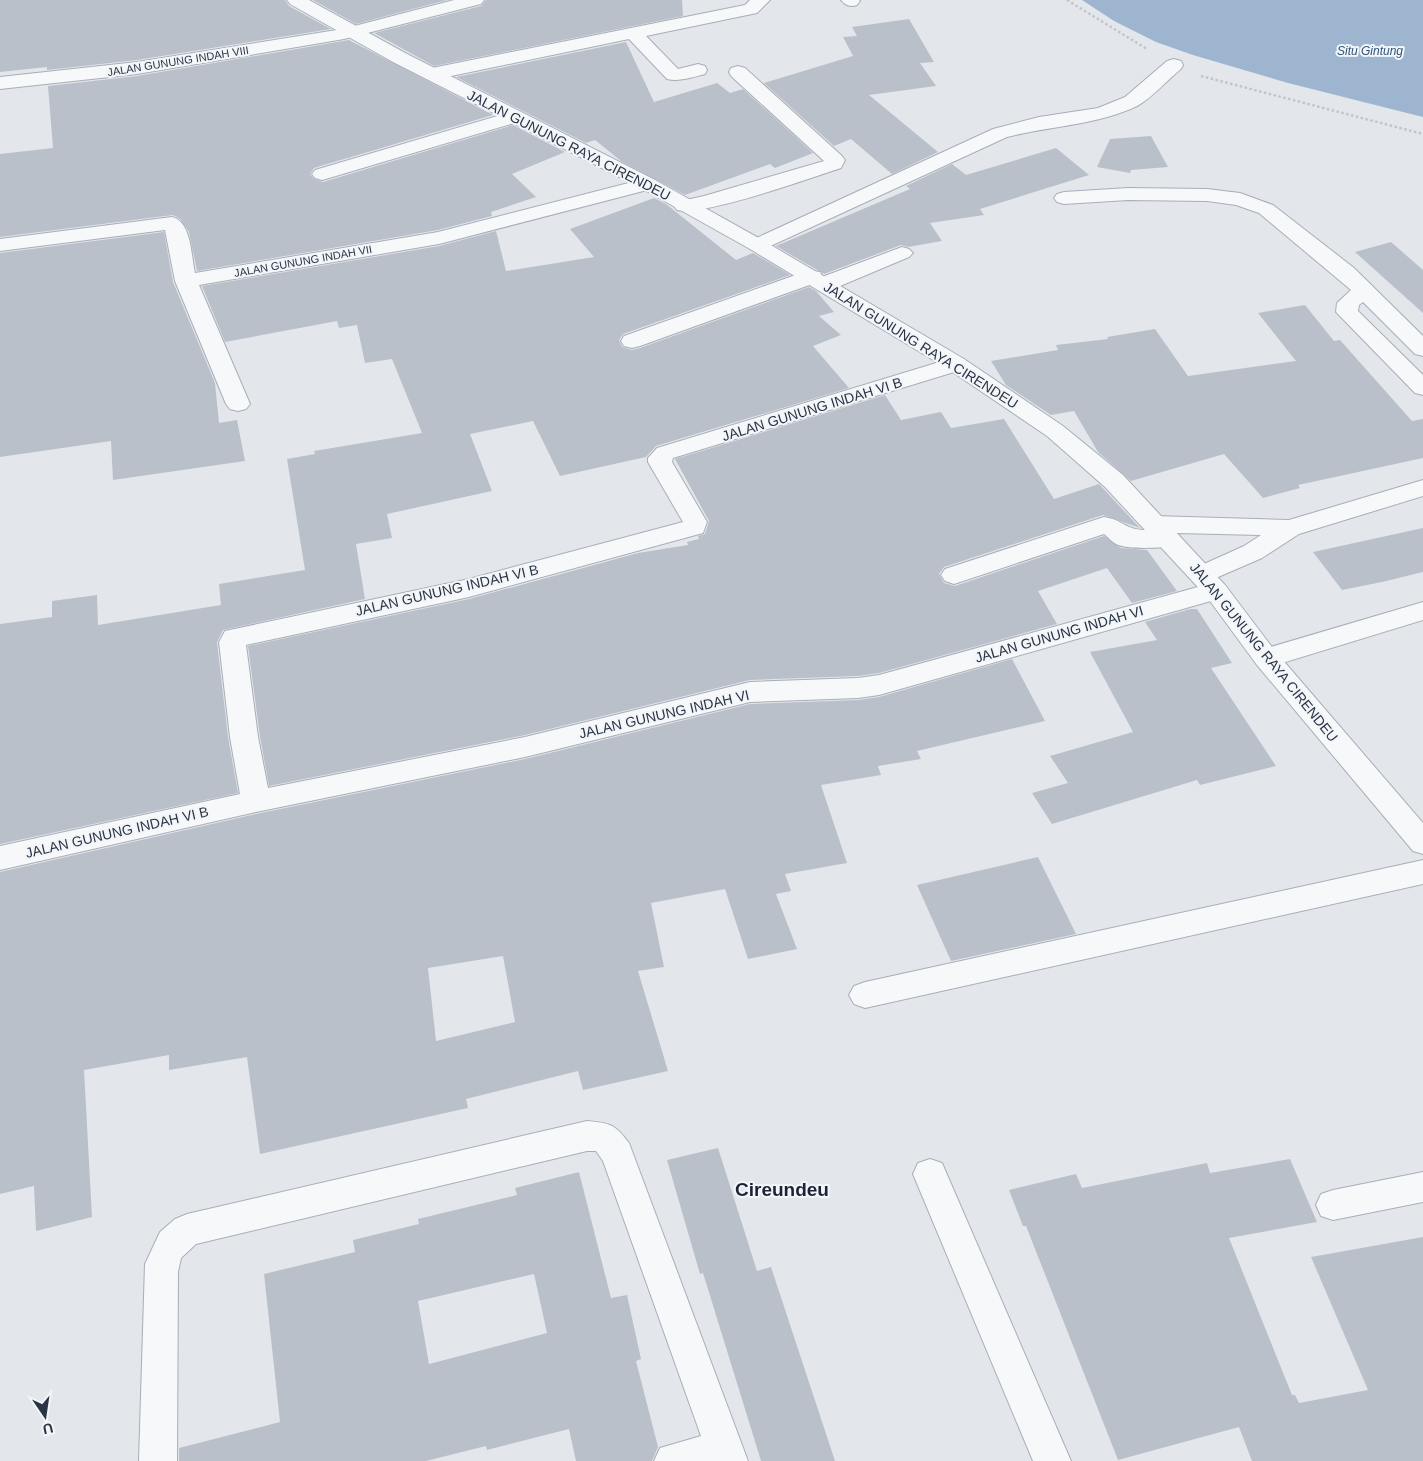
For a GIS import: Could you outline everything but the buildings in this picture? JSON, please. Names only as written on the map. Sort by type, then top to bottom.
[{"type":"street","name":"JALAN GUNUNG RAYA CIRENDEU","points":[[296,0],[514,117],[648,184],[684,206],[819,280],[956,364],[1055,431],[1114,480],[1209,583],[1266,658],[1423,843]]},
{"type":"street","name":"JALAN GUNUNG INDAH VIII","points":[[0,83],[137,68],[355,32],[475,0]]},
{"type":"street","points":[[432,74],[751,9],[761,0]]},
{"type":"street","points":[[632,32],[674,75],[698,70]]},
{"type":"street","points":[[757,245],[1000,133],[1039,123],[1102,113],[1132,102],[1174,66]]},
{"type":"street","points":[[684,206],[707,202],[834,164],[835,160],[738,72]]},
{"type":"street","points":[[322,174],[514,117]]},
{"type":"street","name":"JALAN GUNUNG INDAH VII","points":[[186,281],[439,238],[648,184]]},
{"type":"street","points":[[1064,198],[1156,194],[1240,199],[1266,209],[1346,273],[1362,291],[1414,329],[1423,349]]},
{"type":"street","points":[[0,245],[172,223],[175,226],[186,281],[238,404]]},
{"type":"street","points":[[632,341],[902,253]]},
{"type":"street","points":[[1362,291],[1348,303],[1347,312],[1423,388]]},
{"type":"street","name":"JALAN GUNUNG INDAH VI B","points":[[0,858],[256,801],[244,737],[232,642],[234,638],[469,588],[694,527],[695,522],[660,462],[660,458],[665,453],[956,364]]},
{"type":"street","points":[[954,575],[1104,525],[1110,526],[1125,538],[1161,531],[1290,528],[1423,488]]},
{"type":"street","name":"JALAN GUNUNG INDAH VI","points":[[256,801],[516,749],[750,692],[874,686],[1209,583],[1290,528]]},
{"type":"street","points":[[1266,658],[1423,611]]},
{"type":"street","points":[[865,995],[1423,872]]},
{"type":"street","points":[[158,1461],[161,1272],[163,1257],[170,1242],[187,1230],[587,1136],[605,1137],[617,1154],[727,1455],[673,1461]]},
{"type":"street","points":[[930,1174],[1052,1461]]},
{"type":"street","points":[[1333,1205],[1423,1187]]},
{"type":"path","points":[[1068,0],[1174,66],[1198,75],[1423,134]]},
{"type":"water","name":"Situ Gintung","points":[[1082,0],[1423,0],[1423,117],[1288,83],[1193,55],[1156,42],[1114,21]]},
{"type":"district","name":"Cireundeu","points":[[782,1189]]}]
